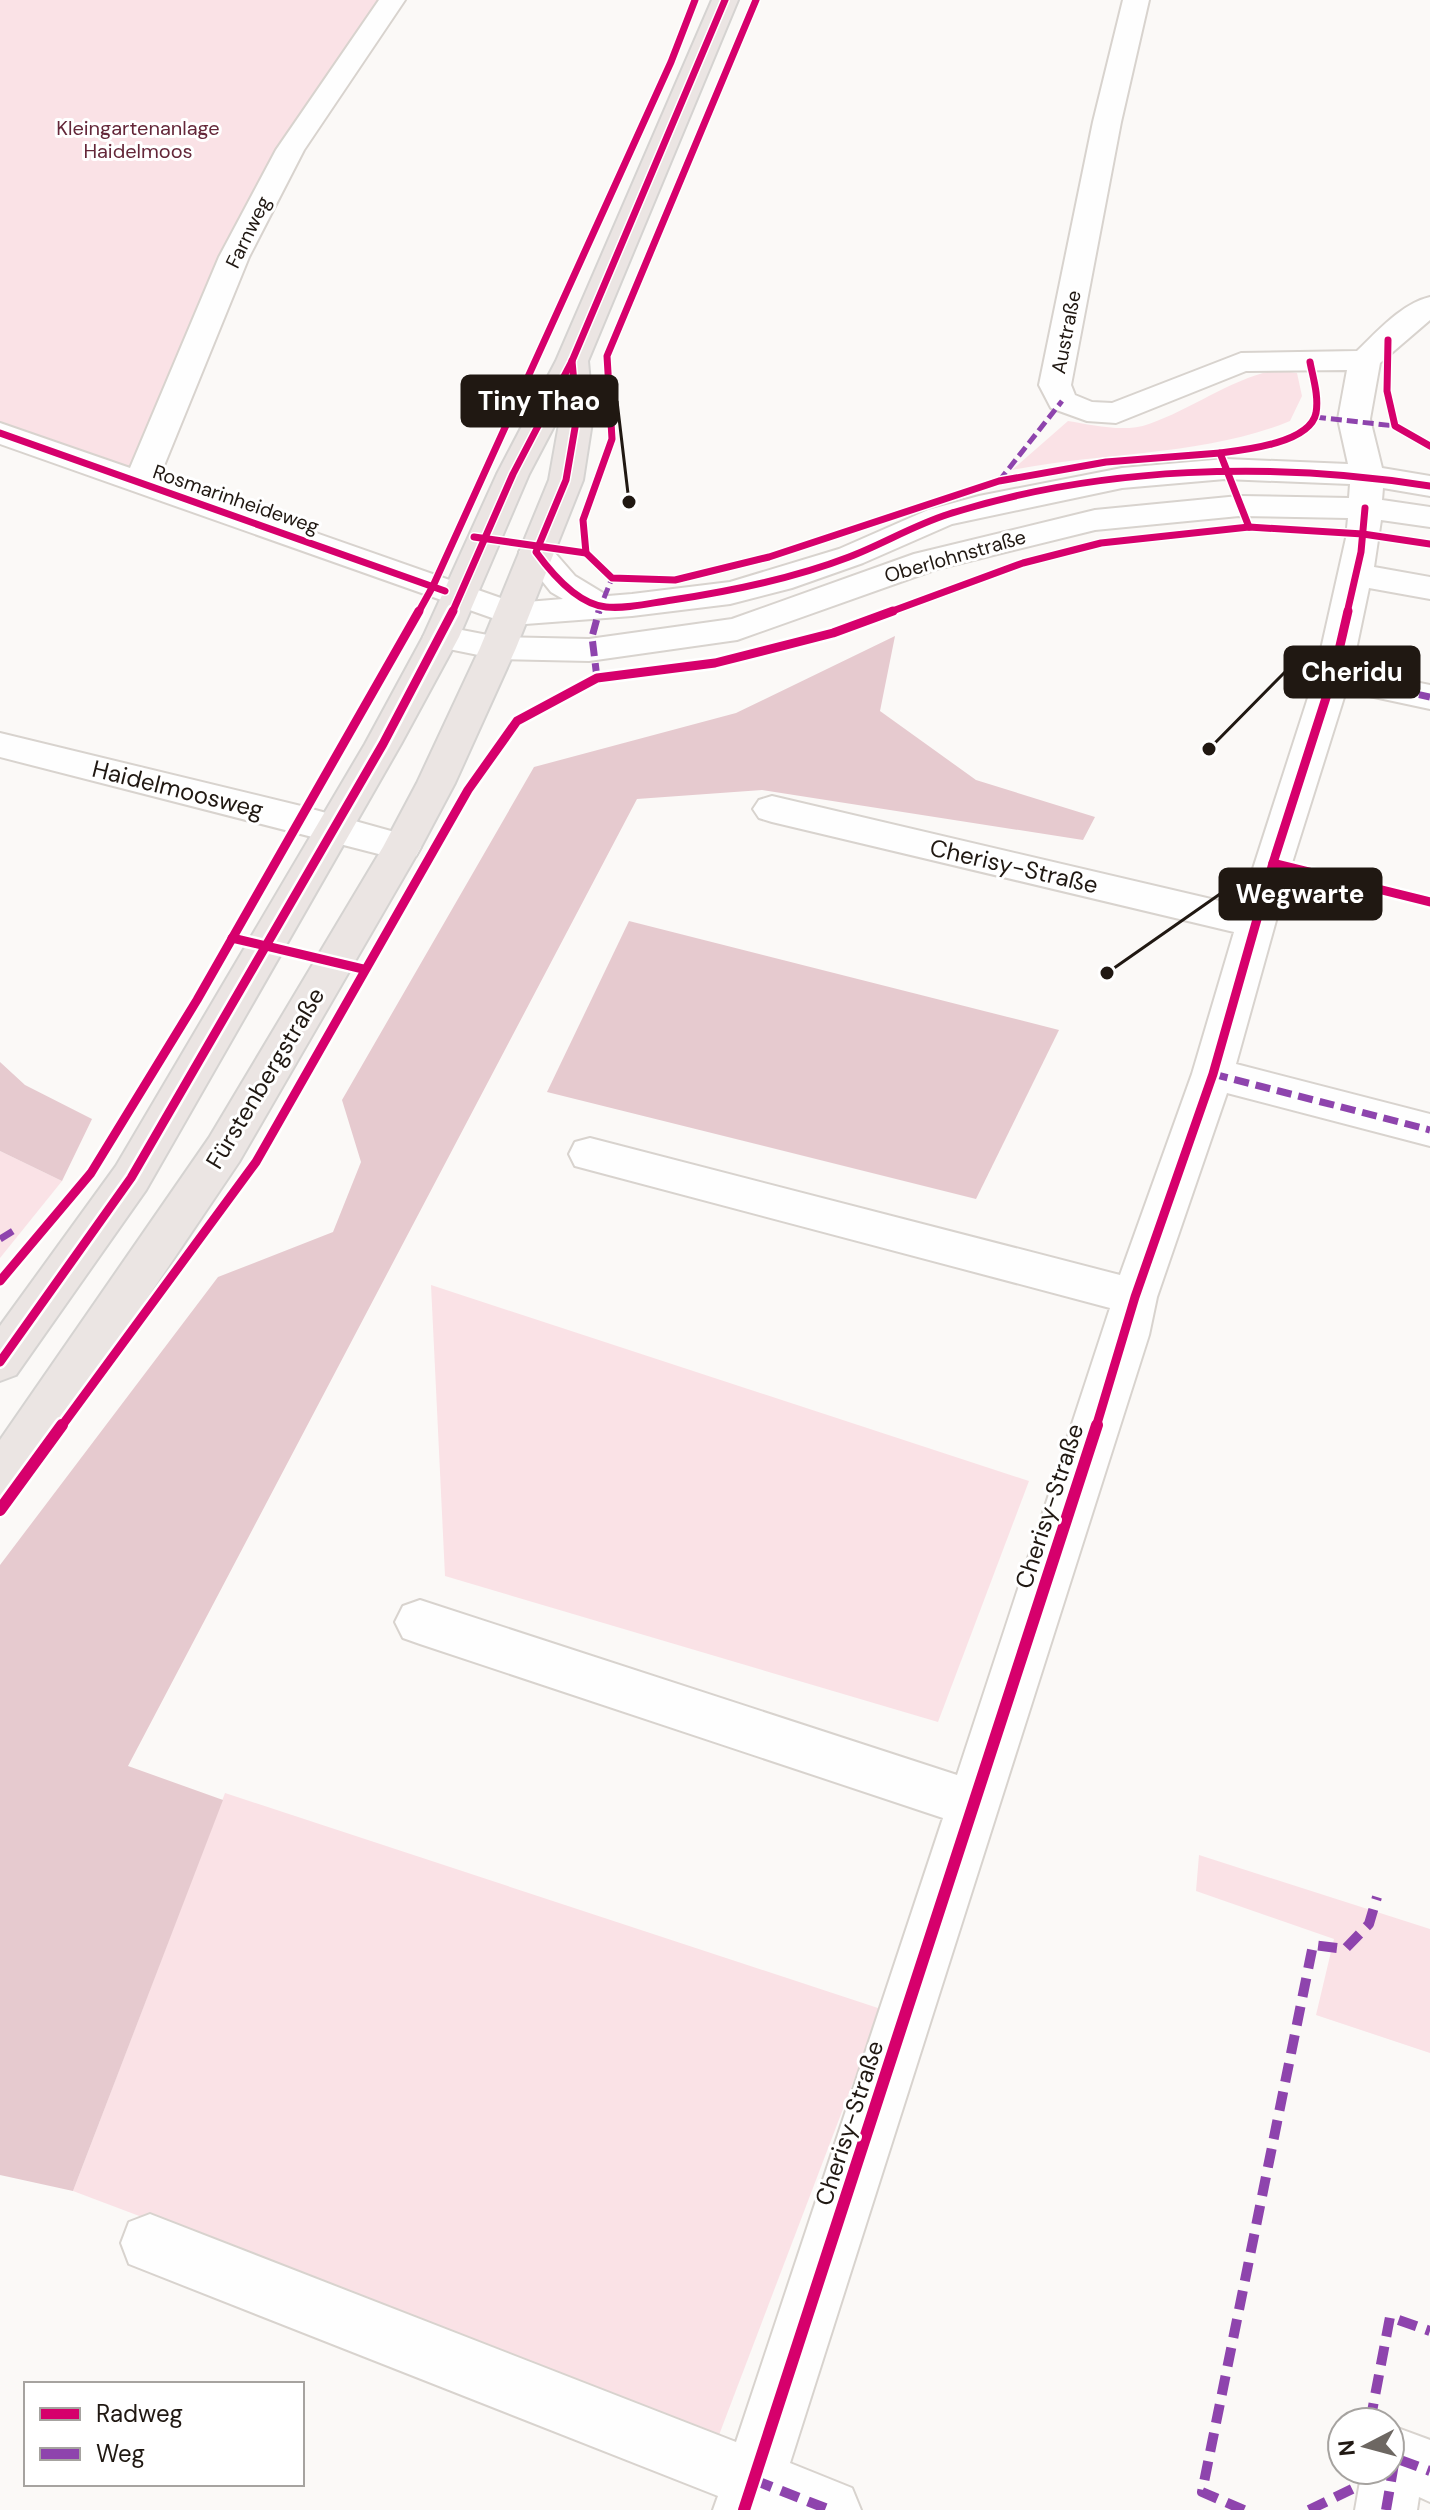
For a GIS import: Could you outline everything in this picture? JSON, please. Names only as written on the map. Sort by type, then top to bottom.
[{"type":"main road","points":[[0,1362],[131,1178],[441,637],[513,474],[572,361],[725,0]]},
{"type":"main road","name":"Fürstenbergstraße","points":[[0,1477],[224,1150],[402,847],[466,722],[566,480],[577,416],[572,361]]},
{"type":"street","name":"Farnweg","points":[[140,484],[234,257],[290,150],[392,0]]},
{"type":"street","name":"Austraße","points":[[1136,0],[1107,122],[1055,385],[1062,401],[1087,411],[1116,413],[1241,362],[1365,360]]},
{"type":"street","points":[[1366,492],[1354,419],[1365,360],[1430,306]]},
{"type":"street","name":"Rosmarinheideweg","points":[[0,433],[461,596]]},
{"type":"street","name":"Oberlohnstraße","points":[[461,596],[512,614],[730,593],[851,556],[940,517],[1076,486],[1225,469],[1366,492],[1430,517]]},
{"type":"street","name":"Oberlohnstraße","points":[[441,637],[498,648],[589,650],[737,629],[926,561],[1095,520],[1430,486]]},
{"type":"street","name":"Cherisy-Straße","points":[[749,2495],[1122,1350],[1135,1297],[1213,1074],[1256,923],[1333,676],[1356,575],[1366,492]]},
{"type":"street","points":[[536,552],[563,584],[601,607]]},
{"type":"street","points":[[1356,575],[1430,588]]},
{"type":"street","points":[[1333,676],[1430,697]]},
{"type":"street","name":"Haidelmoosweg","points":[[0,745],[402,847]]},
{"type":"street","name":"Cherisy-Straße","points":[[772,809],[1256,923]]},
{"type":"street","points":[[1213,1074],[1430,1130]]},
{"type":"street","points":[[590,1154],[1135,1297]]},
{"type":"street","points":[[420,1622],[973,1804]]},
{"type":"street","points":[[150,2243],[749,2495],[830,2510]]},
{"type":"street","points":[[1386,2510],[1395,2458],[1430,2471]]},
{"type":"green space","name":"Kleingartenanlage Haidelmoos","points":[[0,0],[392,0],[290,150],[140,484],[0,433]]},
{"type":"green space","points":[[1276,370],[1297,373],[1302,396],[1290,421],[1224,441],[1012,470],[1068,421],[1108,427],[1139,427],[1165,418],[1243,380]]},
{"type":"green space","points":[[0,1151],[62,1181],[0,1258]]},
{"type":"green space","points":[[431,1285],[1029,1481],[938,1722],[445,1576]]},
{"type":"green space","points":[[225,1793],[881,2009],[719,2435],[73,2191]]},
{"type":"green space","points":[[1199,1855],[1430,1929],[1430,2053],[1316,2015],[1334,1939],[1196,1891]]},
{"type":"shaded area","points":[[895,636],[880,711],[976,780],[1095,817],[1083,840],[762,790],[637,799],[128,1766],[223,1800],[73,2191],[0,2175],[0,1565],[218,1277],[333,1232],[361,1162],[342,1100],[534,767],[736,713]]},
{"type":"shaded area","points":[[629,921],[1059,1030],[976,1199],[547,1092]]},
{"type":"shaded area","points":[[0,1062],[25,1085],[92,1119],[62,1181],[0,1151]]},
{"type":"marked path","points":[[999,481],[1062,401]]},
{"type":"marked path","points":[[1315,417],[1395,426]]},
{"type":"marked path","points":[[597,678],[592,637],[612,578]]},
{"type":"marked path","points":[[1333,676],[1430,697]]},
{"type":"marked path","points":[[1213,1074],[1430,1130]]},
{"type":"marked path","points":[[0,1239],[13,1231]]},
{"type":"marked path","points":[[1244,2510],[1202,2492],[1313,1945],[1345,1949],[1369,1924],[1377,1897]]},
{"type":"marked path","points":[[1373,2406],[1390,2317],[1430,2331]]},
{"type":"marked path","points":[[1386,2510],[1395,2458],[1430,2471]]},
{"type":"marked path","points":[[754,2480],[830,2510]]},
{"type":"marked path","points":[[1309,2510],[1354,2486]]},
{"type":"cycle path","points":[[0,1281],[91,1173],[197,1000],[433,586],[671,62],[695,0]]},
{"type":"cycle path","points":[[0,1362],[131,1178],[383,744],[441,637],[513,474],[572,361],[725,0]]},
{"type":"cycle path","points":[[586,553],[583,520],[612,439],[607,356],[756,0]]},
{"type":"cycle path","points":[[1388,340],[1387,391],[1395,426],[1430,446]]},
{"type":"cycle path","points":[[572,361],[577,416],[566,480],[536,552],[576,594],[605,607],[694,597],[785,578],[852,556],[952,513],[1084,485],[1182,473],[1282,470],[1380,478],[1430,486]]},
{"type":"cycle path","points":[[1249,527],[1220,453],[1272,444],[1299,434],[1308,427],[1314,419],[1316,406],[1310,362]]},
{"type":"cycle path","points":[[0,433],[445,591]]},
{"type":"cycle path","points":[[474,537],[586,553],[612,578],[675,580],[769,557],[999,481],[1106,462],[1220,453]]},
{"type":"cycle path","points":[[744,2510],[1126,1335],[1135,1297],[1213,1074],[1273,863],[1333,676],[1361,552],[1365,508]]},
{"type":"cycle path","points":[[0,1510],[256,1162],[468,790],[517,721],[597,678],[715,663],[833,633],[1023,563],[1101,543],[1249,527],[1363,534],[1430,544]]},
{"type":"cycle path","points":[[1273,863],[1430,902]]},
{"type":"cycle path","points":[[232,938],[363,969]]},
{"type":"place","name":"Tiny Thao","points":[[629,502]]},
{"type":"place","name":"Cheridu","points":[[1209,749]]},
{"type":"place","name":"Wegwarte","points":[[1107,973]]}]
